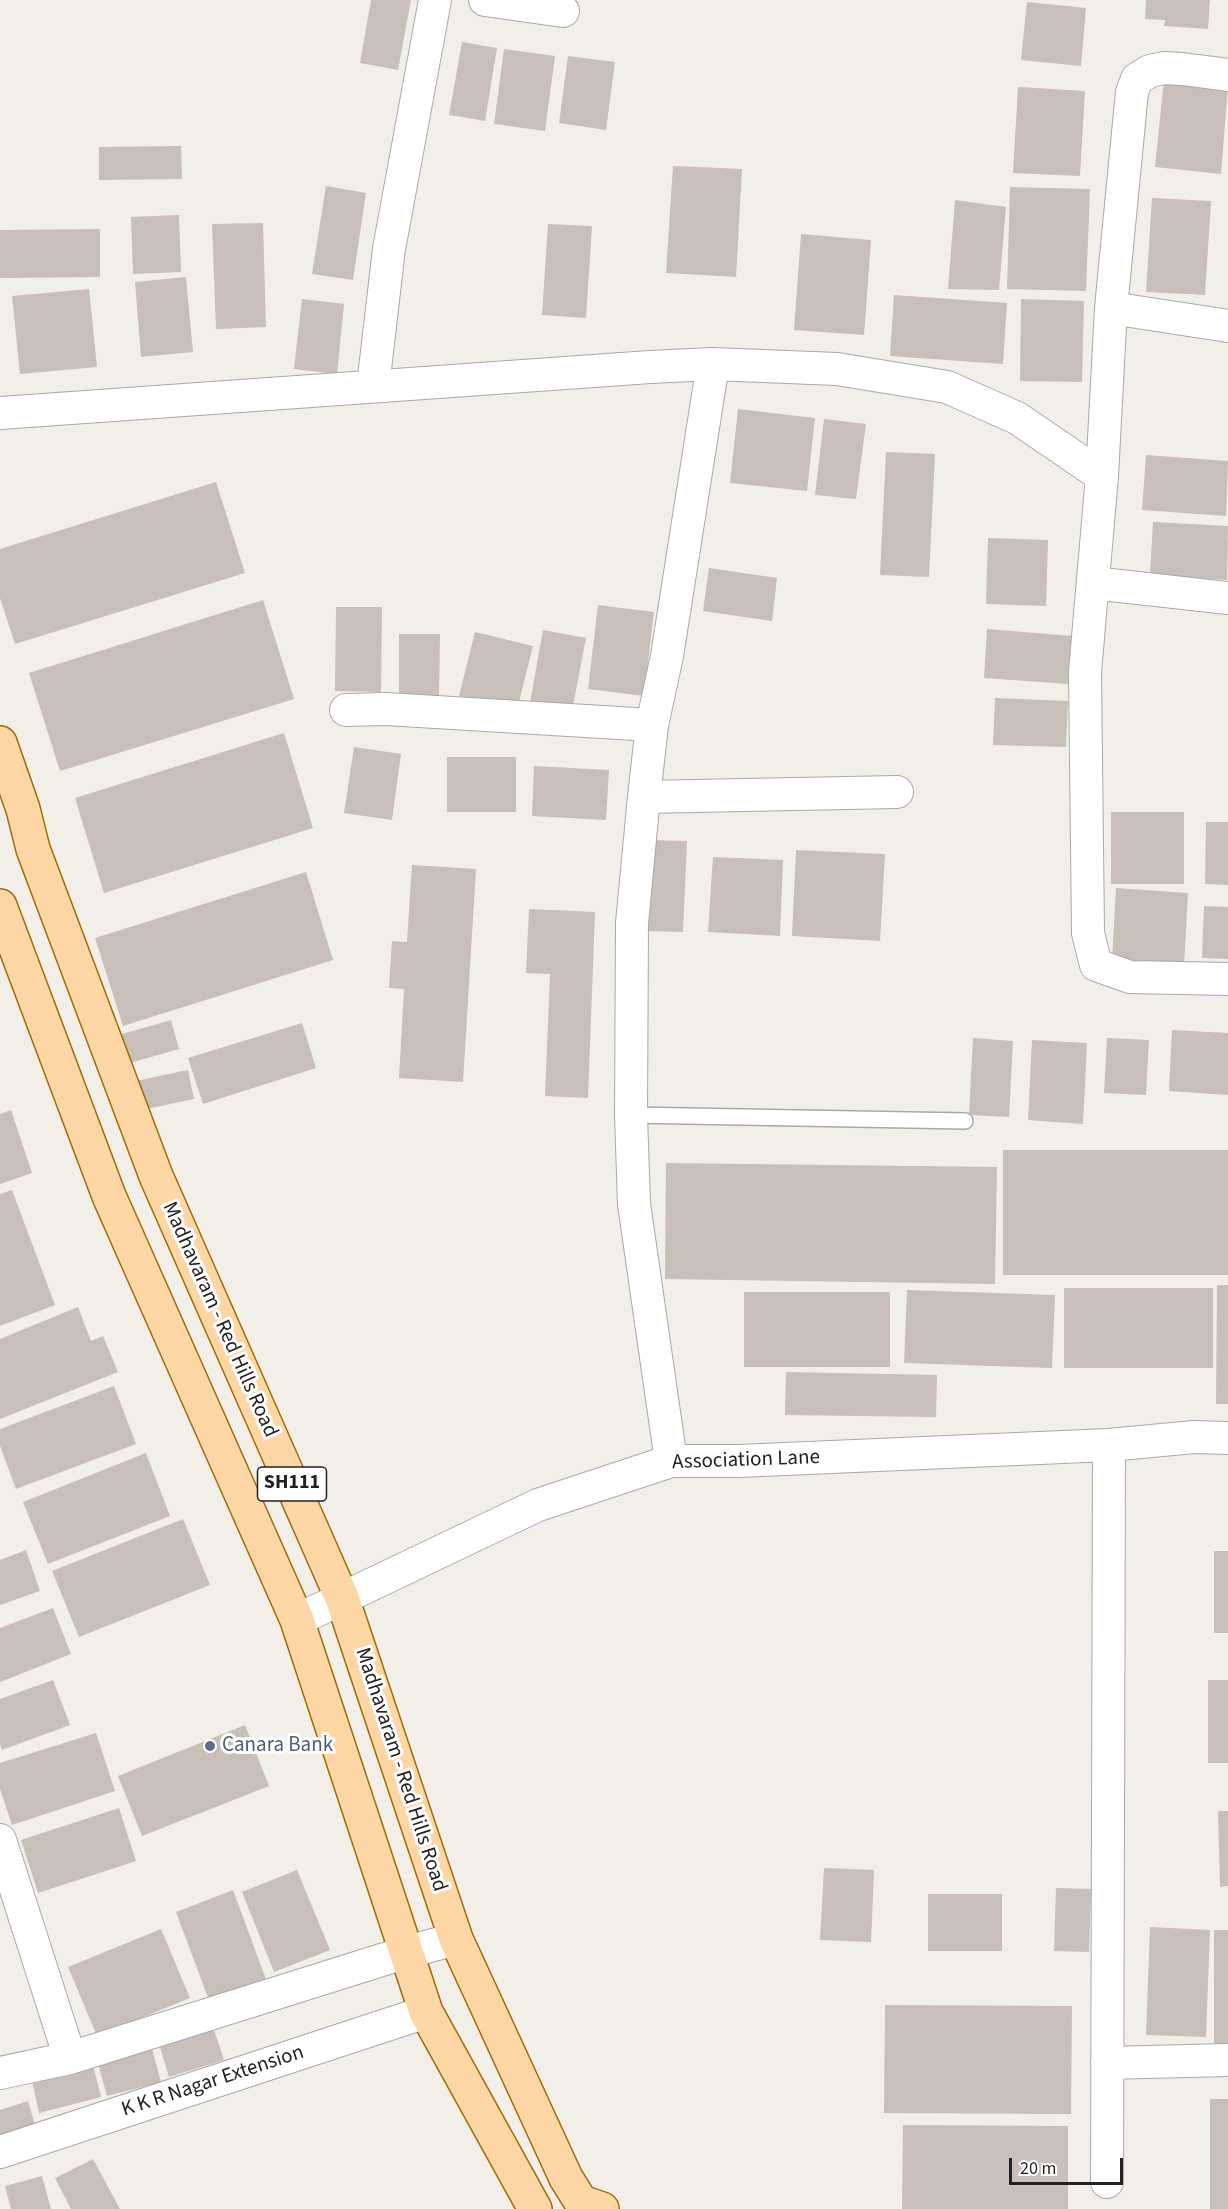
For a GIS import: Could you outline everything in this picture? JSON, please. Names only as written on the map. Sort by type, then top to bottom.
[{"type":"main road","name":"Madhavaram - Red Hills Road","points":[[0,743],[23,809],[33,849],[156,1176],[342,1598],[456,1939],[566,2178],[581,2202],[602,2209]]},
{"type":"main road","name":"SH111","points":[[0,906],[109,1196],[297,1620],[426,2012],[535,2209]]},
{"type":"street","points":[[373,386],[389,249],[435,0]]},
{"type":"street","points":[[484,0],[563,11]]},
{"type":"street","points":[[1228,75],[1164,68],[1149,71],[1137,79],[1132,92],[1111,308],[1102,476],[1085,672],[1088,933],[1096,965],[1130,976],[1228,979]]},
{"type":"street","points":[[1111,308],[1228,326]]},
{"type":"street","points":[[671,1461],[634,1204],[631,1115],[632,923],[652,725],[667,656],[713,364]]},
{"type":"street","points":[[0,413],[615,369],[713,364],[837,369],[947,387],[1017,418],[1102,476]]},
{"type":"street","points":[[1093,583],[1228,598]]},
{"type":"street","points":[[346,710],[386,709],[652,725]]},
{"type":"street","points":[[644,797],[897,792]]},
{"type":"street","name":"Association Lane","points":[[297,1620],[538,1505],[671,1461],[739,1461],[1109,1445],[1194,1437],[1228,1438]]},
{"type":"street","points":[[1107,2182],[1109,1445]]},
{"type":"street","points":[[0,1840],[70,2058]]},
{"type":"street","points":[[0,2073],[70,2058],[407,1952],[456,1939]]},
{"type":"street","name":"K K R Nagar Extension","points":[[0,2152],[426,2012]]},
{"type":"street","points":[[1107,2063],[1228,2060]]},
{"type":"lane","points":[[631,1115],[964,1121]]},
{"type":"building","points":[[371,0],[411,0],[398,70],[360,63]]},
{"type":"building","points":[[1146,0],[1210,0],[1208,29],[1164,26],[1165,20],[1145,19]]},
{"type":"building","points":[[1027,2],[1086,8],[1081,66],[1021,60]]},
{"type":"building","points":[[462,42],[497,48],[485,121],[449,115]]},
{"type":"building","points":[[504,49],[555,56],[545,131],[494,124]]},
{"type":"building","points":[[568,56],[615,62],[606,130],[559,123]]},
{"type":"building","points":[[1164,80],[1228,87],[1221,174],[1155,167]]},
{"type":"building","points":[[1018,87],[1085,91],[1080,176],[1013,173]]},
{"type":"building","points":[[181,146],[182,179],[99,180],[99,147]]},
{"type":"building","points":[[673,166],[742,169],[736,277],[666,273]]},
{"type":"building","points":[[326,186],[366,193],[353,280],[312,274]]},
{"type":"building","points":[[1010,187],[1090,189],[1086,291],[1007,289]]},
{"type":"building","points":[[1152,198],[1211,201],[1205,295],[1146,292]]},
{"type":"building","points":[[955,200],[1006,207],[999,290],[948,289]]},
{"type":"building","points":[[179,215],[181,272],[133,274],[131,217]]},
{"type":"building","points":[[263,223],[266,327],[216,329],[212,224]]},
{"type":"building","points":[[548,224],[592,226],[586,318],[542,315]]},
{"type":"building","points":[[100,229],[100,277],[0,278],[0,230]]},
{"type":"building","points":[[801,234],[871,240],[864,335],[794,330]]},
{"type":"building","points":[[186,277],[193,352],[141,357],[135,282]]},
{"type":"building","points":[[89,289],[97,367],[20,374],[12,296]]},
{"type":"building","points":[[894,295],[1007,303],[1003,364],[890,356]]},
{"type":"building","points":[[302,299],[344,304],[337,374],[294,369]]},
{"type":"building","points":[[1021,299],[1084,301],[1082,382],[1020,381]]},
{"type":"building","points":[[738,409],[815,418],[807,491],[730,483]]},
{"type":"building","points":[[824,419],[866,424],[856,499],[815,495]]},
{"type":"building","points":[[886,452],[935,454],[929,577],[880,575]]},
{"type":"building","points":[[1146,455],[1228,461],[1226,516],[1142,510]]},
{"type":"building","points":[[216,482],[245,573],[15,644],[0,598],[0,549]]},
{"type":"building","points":[[1153,522],[1228,526],[1227,580],[1150,575]]},
{"type":"building","points":[[988,538],[1048,540],[1046,606],[986,604]]},
{"type":"building","points":[[709,568],[777,578],[772,621],[703,611]]},
{"type":"building","points":[[263,600],[294,699],[60,771],[29,673]]},
{"type":"building","points":[[598,605],[654,612],[644,696],[588,689]]},
{"type":"building","points":[[336,607],[382,607],[381,692],[335,691]]},
{"type":"building","points":[[987,629],[1072,636],[1068,684],[984,678]]},
{"type":"building","points":[[543,630],[586,638],[572,711],[530,703]]},
{"type":"building","points":[[475,632],[533,646],[517,710],[459,696]]},
{"type":"building","points":[[399,634],[440,634],[439,696],[399,696]]},
{"type":"building","points":[[995,698],[1068,701],[1066,747],[993,745]]},
{"type":"building","points":[[284,733],[313,828],[104,893],[75,798]]},
{"type":"building","points":[[354,747],[401,754],[392,820],[344,813]]},
{"type":"building","points":[[447,757],[516,757],[516,812],[447,812]]},
{"type":"building","points":[[534,766],[609,770],[606,820],[532,816]]},
{"type":"building","points":[[1111,812],[1184,812],[1184,884],[1111,884]]},
{"type":"building","points":[[1206,822],[1228,822],[1228,885],[1205,884]]},
{"type":"building","points":[[648,840],[687,841],[683,932],[644,931]]},
{"type":"building","points":[[796,850],[885,854],[880,941],[792,936]]},
{"type":"building","points":[[713,857],[783,860],[780,936],[708,932]]},
{"type":"building","points":[[412,865],[476,869],[463,1082],[399,1078],[404,989],[389,988],[392,941],[407,942]]},
{"type":"building","points":[[306,872],[333,960],[123,1026],[95,938]]},
{"type":"building","points":[[1116,888],[1188,893],[1184,965],[1112,961]]},
{"type":"building","points":[[1204,906],[1228,907],[1228,959],[1202,958]]},
{"type":"building","points":[[529,909],[595,912],[588,1098],[545,1096],[550,974],[526,973]]},
{"type":"building","points":[[171,1020],[179,1049],[123,1065],[115,1036]]},
{"type":"building","points":[[302,1023],[316,1068],[203,1104],[188,1058]]},
{"type":"building","points":[[1172,1030],[1228,1033],[1228,1095],[1169,1091]]},
{"type":"building","points":[[973,1038],[1013,1041],[1009,1117],[969,1115]]},
{"type":"building","points":[[1107,1038],[1149,1040],[1146,1095],[1104,1093]]},
{"type":"building","points":[[1032,1040],[1087,1043],[1083,1124],[1028,1120]]},
{"type":"building","points":[[188,1070],[194,1099],[142,1110],[136,1081]]},
{"type":"building","points":[[11,1110],[32,1173],[0,1184],[0,1114]]},
{"type":"building","points":[[1003,1150],[1228,1150],[1228,1275],[1003,1275]]},
{"type":"building","points":[[666,1163],[997,1167],[995,1284],[665,1279]]},
{"type":"building","points":[[12,1190],[55,1305],[0,1326],[0,1194]]},
{"type":"building","points":[[1217,1285],[1228,1285],[1228,1404],[1216,1404]]},
{"type":"building","points":[[1064,1288],[1213,1288],[1213,1368],[1064,1368]]},
{"type":"building","points":[[907,1290],[1055,1295],[1052,1368],[904,1363]]},
{"type":"building","points":[[744,1292],[890,1292],[890,1367],[744,1367]]},
{"type":"building","points":[[78,1307],[91,1341],[103,1336],[118,1372],[0,1419],[0,1339]]},
{"type":"building","points":[[786,1372],[937,1375],[936,1417],[785,1415]]},
{"type":"building","points":[[114,1386],[136,1444],[16,1489],[0,1446],[0,1429]]},
{"type":"building","points":[[146,1453],[170,1516],[48,1564],[23,1502]]},
{"type":"building","points":[[183,1519],[210,1585],[79,1637],[52,1571]]},
{"type":"building","points":[[26,1550],[40,1591],[0,1605],[0,1560]]},
{"type":"building","points":[[1214,1551],[1228,1551],[1228,1633],[1214,1633]]},
{"type":"building","points":[[53,1608],[71,1654],[0,1682],[0,1628]]},
{"type":"building","points":[[53,1680],[70,1725],[2,1750],[0,1699]]},
{"type":"building","points":[[1208,1680],[1228,1680],[1228,1763],[1208,1763]]},
{"type":"building","points":[[245,1725],[269,1786],[142,1836],[118,1776]]},
{"type":"building","points":[[96,1733],[115,1791],[12,1825],[0,1789],[0,1763]]},
{"type":"building","points":[[119,1808],[136,1861],[38,1893],[21,1840]]},
{"type":"building","points":[[1218,1811],[1228,1811],[1228,1886],[1220,1887]]},
{"type":"building","points":[[824,1868],[874,1870],[871,1942],[820,1940]]},
{"type":"building","points":[[297,1870],[330,1950],[274,1972],[242,1892]]},
{"type":"building","points":[[1056,1888],[1091,1889],[1089,1952],[1054,1951]]},
{"type":"building","points":[[233,1890],[267,1982],[210,2003],[176,1912]]},
{"type":"building","points":[[928,1894],[1002,1894],[1002,1951],[928,1951]]},
{"type":"building","points":[[1150,1927],[1210,1930],[1206,2037],[1146,2035]]},
{"type":"building","points":[[161,1929],[190,1998],[97,2036],[68,1967]]},
{"type":"building","points":[[1214,1930],[1228,1930],[1228,2046],[1214,2046]]},
{"type":"building","points":[[885,2005],[1072,2006],[1071,2114],[884,2113]]},
{"type":"building","points":[[213,2027],[224,2060],[169,2077],[159,2044]]},
{"type":"building","points":[[151,2045],[161,2082],[107,2096],[97,2060]]},
{"type":"building","points":[[92,2061],[101,2097],[39,2113],[31,2076]]},
{"type":"building","points":[[1210,2099],[1228,2099],[1228,2209],[1210,2209]]},
{"type":"building","points":[[28,2101],[38,2135],[0,2146],[0,2110]]},
{"type":"building","points":[[903,2125],[1068,2126],[1068,2209],[902,2209]]},
{"type":"building","points":[[93,2159],[120,2209],[71,2209],[55,2178]]},
{"type":"building","points":[[42,2176],[51,2209],[11,2209],[5,2186]]},
{"type":"place","name":"Canara Bank","points":[[210,1746]]}]
